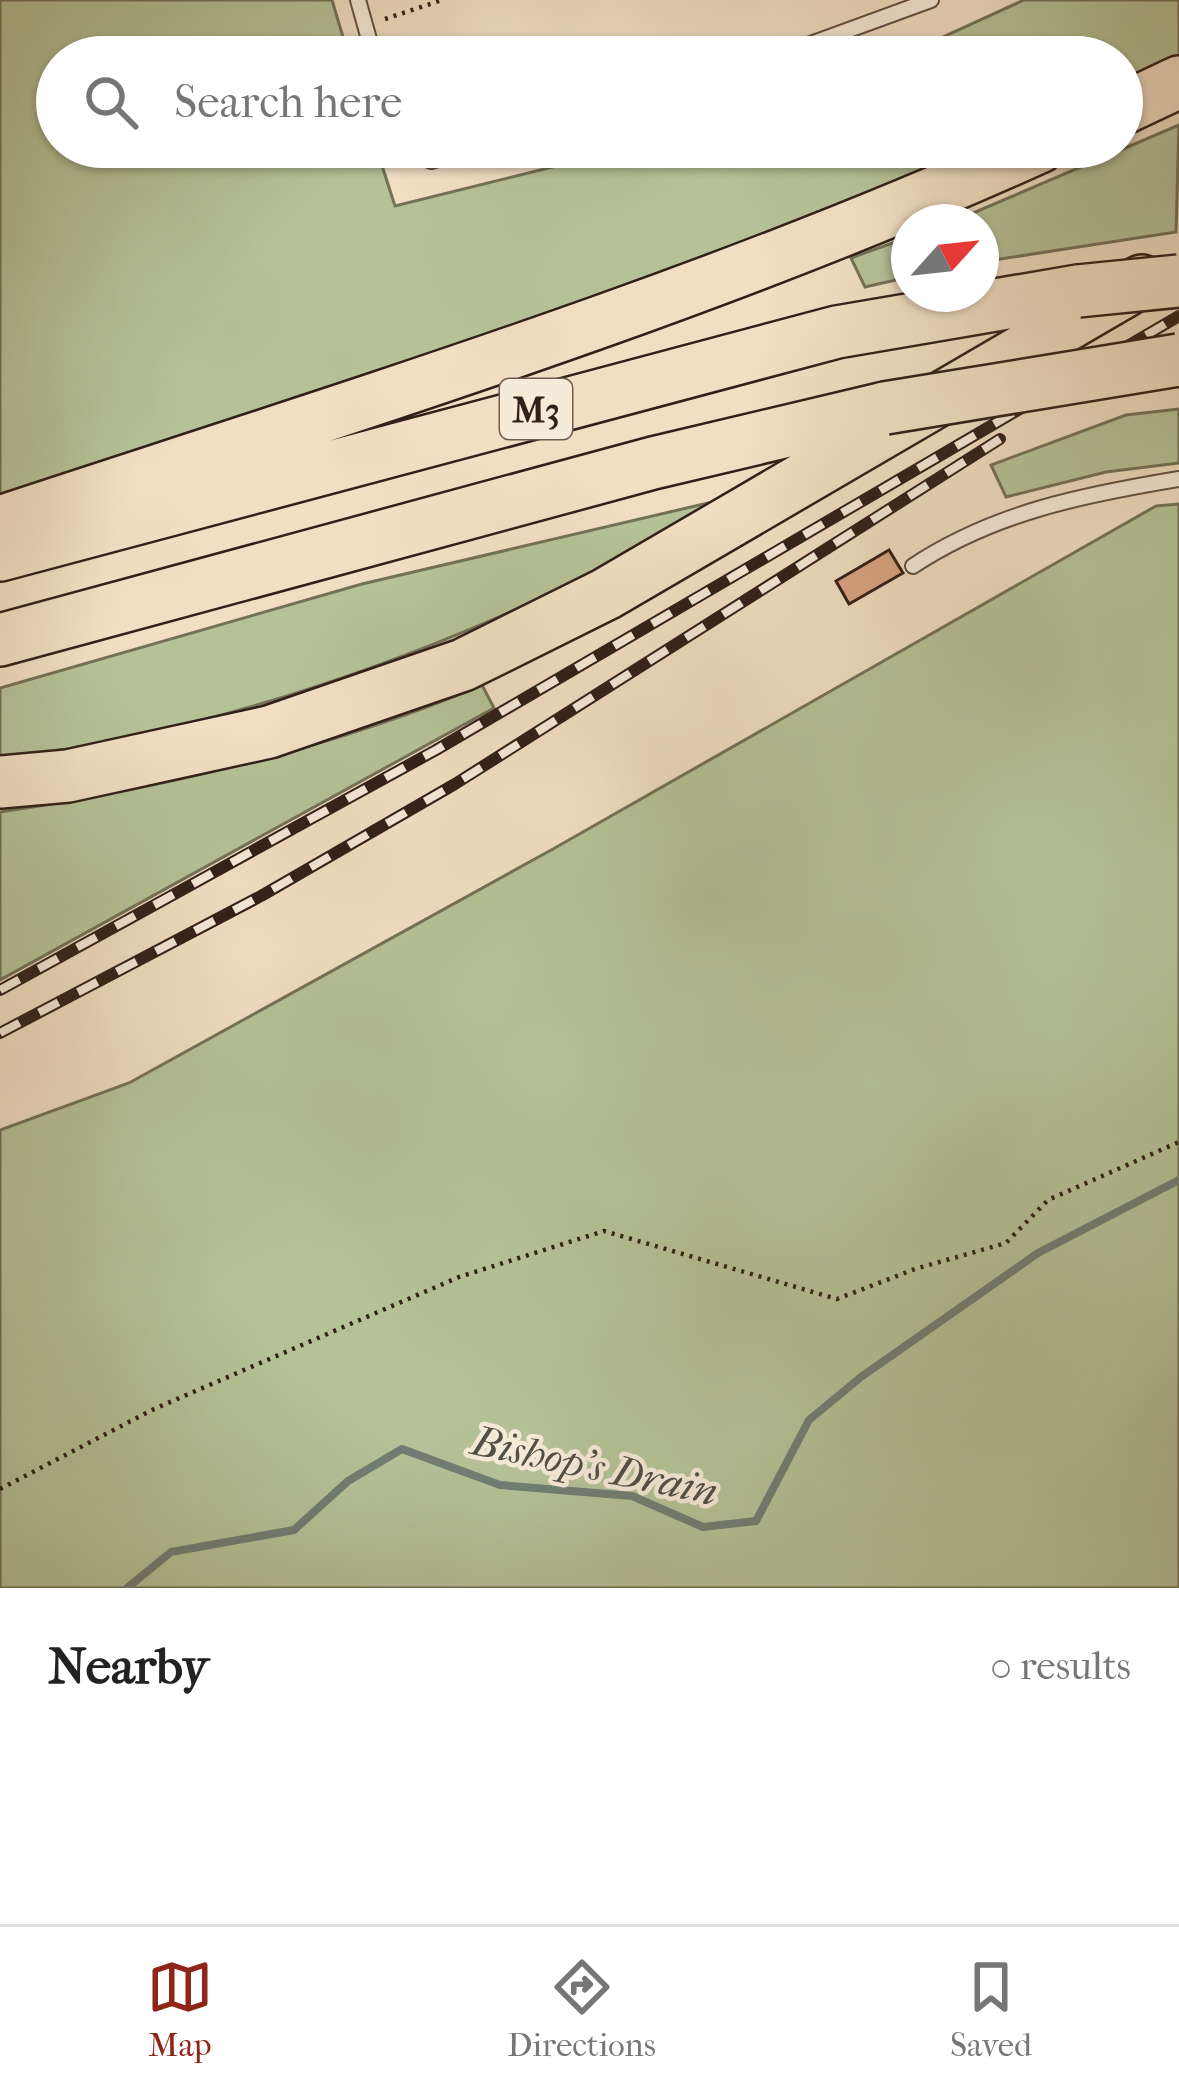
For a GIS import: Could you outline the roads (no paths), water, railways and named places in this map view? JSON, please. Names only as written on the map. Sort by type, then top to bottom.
[{"type":"highway","points":[[1143,99],[1179,82]]},
{"type":"highway","name":"M3","points":[[0,522],[558,336],[866,222],[991,168]]},
{"type":"highway","points":[[0,782],[68,776],[269,732],[463,665],[606,594],[1179,260]]},
{"type":"highway","name":"M3","points":[[0,555],[837,332],[1078,291],[1179,280]]},
{"type":"highway","name":"M3","points":[[0,640],[673,458],[885,408],[1179,360]]},
{"type":"lane","points":[[358,0],[368,36]]},
{"type":"lane","points":[[832,36],[931,0]]},
{"type":"lane","points":[[913,566],[964,533],[1007,515],[1086,494],[1179,479]]},
{"type":"waterway","name":"Bishop's Drain","points":[[127,1588],[171,1552],[294,1530],[348,1481],[402,1449],[500,1485],[632,1496],[703,1527],[756,1521],[809,1420],[861,1377],[1038,1253],[1179,1180]]},
{"type":"railway","points":[[0,990],[436,750],[1179,316]]},
{"type":"railway","points":[[0,1033],[261,896],[455,784],[1000,439]]}]
